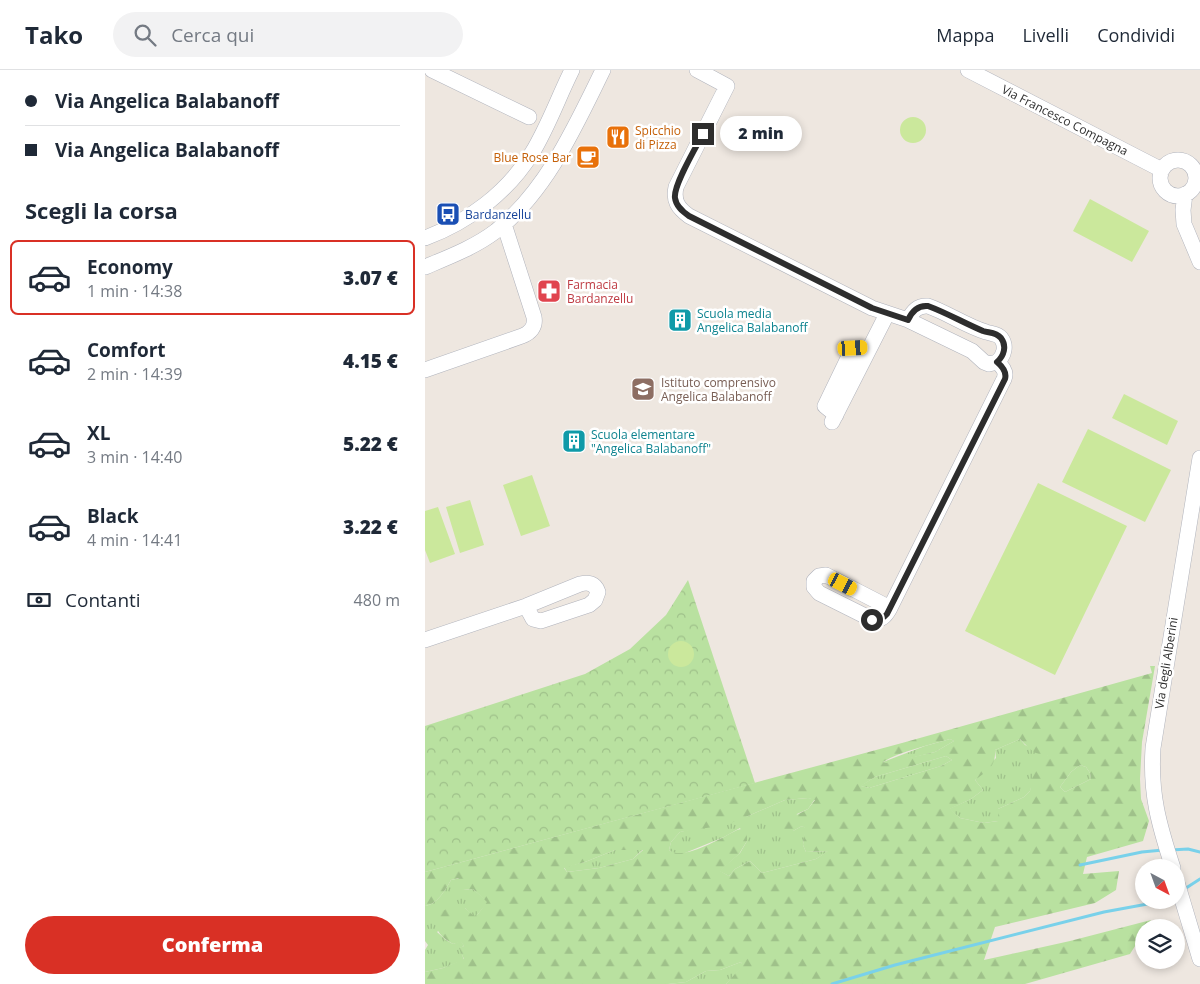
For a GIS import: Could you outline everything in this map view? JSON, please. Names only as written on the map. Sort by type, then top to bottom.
[{"type":"street","points":[[432,70],[529,117]]},
{"type":"street","points":[[443,260],[429,237],[471,216],[497,194],[514,176],[527,160],[549,120],[572,70]]},
{"type":"street","points":[[425,267],[443,260],[485,238],[504,224],[522,206],[557,158],[573,131],[603,70]]},
{"type":"street","points":[[697,70],[727,86],[678,182],[675,192],[677,206],[689,216],[863,304],[908,320],[972,351],[987,363],[997,362],[1003,356],[1004,348],[1001,339],[997,335],[985,332],[933,308],[925,306],[916,309],[908,320]]},
{"type":"street","name":"Via Francesco Compagna","points":[[968,70],[1162,170]]},
{"type":"street","points":[[549,120],[573,131]]},
{"type":"street","points":[[1171,161],[1194,162],[1192,167],[1195,177],[1193,188],[1185,194],[1175,196],[1164,190],[1160,182],[1160,174],[1164,166],[1171,161]]},
{"type":"street","points":[[1185,194],[1184,224],[1200,262]]},
{"type":"street","points":[[425,370],[522,336],[533,328],[534,317],[504,224]]},
{"type":"street","points":[[834,419],[887,314]]},
{"type":"street","points":[[890,608],[1005,379],[1005,371],[997,362]]},
{"type":"street","name":"Via degli Alberini","points":[[1170,859],[1159,826],[1154,798],[1153,748],[1200,458]]},
{"type":"street","points":[[425,640],[526,606]]},
{"type":"street","points":[[1185,906],[1200,959]]},
{"type":"green space","points":[[913,117],[923,120],[926,130],[923,140],[913,143],[903,140],[900,130],[903,120]]},
{"type":"green space","points":[[1090,199],[1149,231],[1132,262],[1073,231]]},
{"type":"green space","points":[[1124,394],[1178,421],[1167,445],[1112,418]]},
{"type":"green space","points":[[1088,429],[1171,470],[1145,522],[1062,482]]},
{"type":"green space","points":[[532,475],[550,526],[521,536],[503,485]]},
{"type":"green space","points":[[1038,483],[1127,526],[1055,675],[965,631]]},
{"type":"green space","points":[[470,500],[484,545],[460,553],[446,507]]},
{"type":"green space","points":[[438,507],[455,554],[430,563],[425,550],[425,511]]},
{"type":"green space","points":[[688,580],[755,783],[425,872],[425,726],[585,674],[630,649],[666,615]]},
{"type":"green space","points":[[681,641],[690,645],[694,654],[690,663],[681,667],[672,663],[668,654],[672,645]]},
{"type":"green space","points":[[1150,666],[1155,666],[1142,742],[1141,799],[1149,821],[1143,841],[1087,857],[1083,874],[1119,871],[1116,890],[1095,903],[995,927],[984,960],[1135,924],[1135,946],[1130,954],[1025,984],[726,984],[742,966],[741,962],[720,970],[706,971],[686,982],[668,984],[425,984],[425,972],[443,968],[464,959],[459,948],[464,946],[461,942],[453,944],[445,939],[438,931],[433,918],[438,913],[455,905],[465,908],[474,916],[478,914],[487,902],[473,889],[463,890],[457,888],[459,878],[451,880],[437,900],[425,906],[425,872],[902,743],[1152,673]],"holes":[[[950,739],[954,741],[935,752],[886,763],[883,762],[907,751]],[[1020,739],[1037,754],[1048,756],[1034,766],[1030,791],[1024,797],[998,809],[998,821],[984,823],[960,818],[950,809],[971,799],[983,790],[975,780],[992,765],[995,750]],[[946,756],[952,760],[941,766],[869,788],[861,786],[875,777]],[[1080,765],[1086,767],[1091,779],[1065,792],[1060,787],[1071,772]],[[808,798],[815,800],[808,809],[783,822],[784,829],[793,831],[802,826],[805,828],[803,845],[806,852],[828,851],[816,859],[762,873],[750,861],[735,869],[729,876],[720,871],[739,854],[747,841],[746,829],[738,830],[689,852],[675,853],[669,850],[671,842],[680,832],[726,825],[785,800]],[[615,850],[643,850],[633,859],[599,868],[567,872],[564,868]]]},
{"type":"green space","points":[[950,739],[954,741],[935,752],[886,764],[883,762],[925,746]]},
{"type":"green space","points":[[1020,739],[1025,745],[1049,756],[1032,784],[1030,791],[1024,797],[998,809],[998,821],[984,823],[960,818],[949,809],[971,799],[983,790],[975,780],[996,758],[995,750]]},
{"type":"green space","points":[[946,756],[952,760],[941,766],[869,788],[860,786],[875,777]]},
{"type":"green space","points":[[1080,765],[1086,767],[1091,779],[1065,792],[1060,787],[1071,772]]},
{"type":"green space","points":[[815,799],[808,809],[797,814],[793,831],[802,826],[806,828],[803,845],[806,852],[829,851],[816,859],[762,873],[750,861],[735,869],[729,876],[719,871],[740,853],[747,841],[740,828],[724,837],[685,853],[673,853],[669,850],[671,842],[680,832],[748,816],[785,800]]},
{"type":"green space","points":[[643,849],[633,859],[599,868],[567,872],[564,867],[585,862],[615,850]]},
{"type":"green space","points":[[460,878],[463,890],[473,889],[488,902],[474,917],[465,908],[437,932],[453,944],[461,941],[464,946],[460,948],[464,960],[425,972],[425,950],[428,945],[425,941],[425,906],[437,900],[451,880]]},
{"type":"green space","points":[[741,962],[743,966],[726,984],[668,984],[686,982],[706,971],[720,970]]},
{"type":"waterway","points":[[1171,850],[1188,849],[1200,852]]},
{"type":"waterway","points":[[1080,865],[1142,852],[1163,850]]},
{"type":"waterway","points":[[1185,889],[1200,879]]},
{"type":"waterway","points":[[832,984],[895,965],[1104,912],[1135,906]]},
{"type":"place","name":"Spicchio di Pizza","points":[[618,137]]},
{"type":"place","name":"Blue Rose Bar","points":[[588,157]]},
{"type":"place","name":"Bardanzellu","points":[[448,214]]},
{"type":"place","name":"Farmacia Bardanzellu","points":[[549,291]]},
{"type":"place","name":"Scuola media Angelica Balabanoff","points":[[680,320]]},
{"type":"place","name":"Istituto comprensivo Angelica Balabanoff","points":[[643,389]]},
{"type":"place","name":"Scuola elementare \"Angelica Balabanoff\"","points":[[574,441]]},
{"type":"route","points":[[703,134],[678,182],[675,192],[677,206],[689,216],[872,308],[908,320],[916,309],[928,306],[985,332],[995,334],[1004,343],[1003,356],[997,362],[1005,371],[1005,379],[887,614],[879,620],[872,620]]}]
